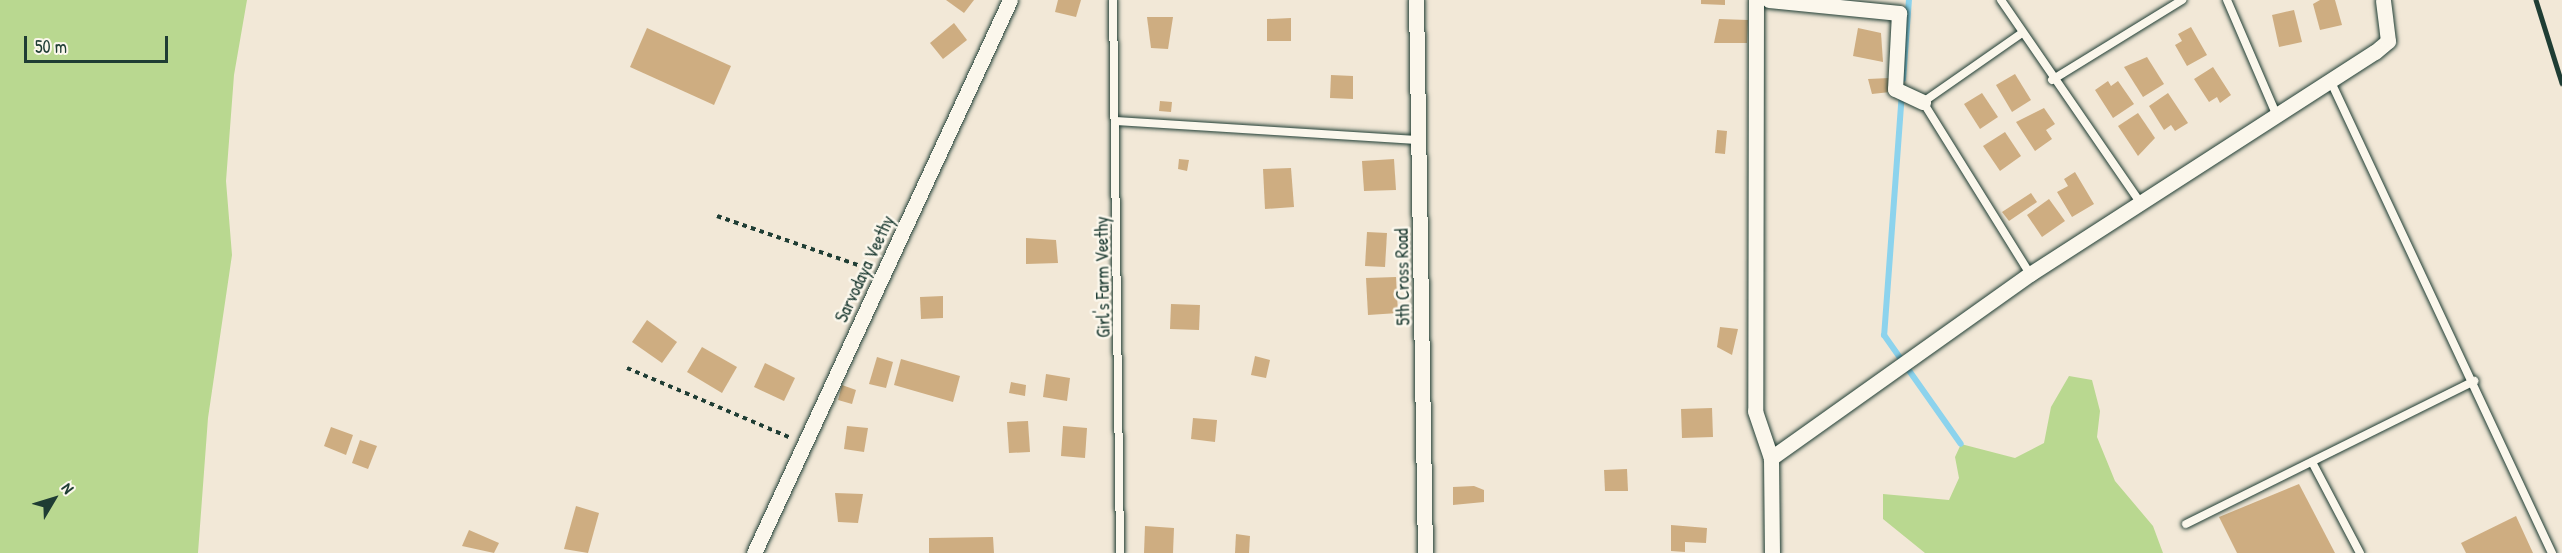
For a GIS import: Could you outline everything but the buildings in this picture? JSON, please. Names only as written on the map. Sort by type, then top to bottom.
[{"type":"street","name":"Sarvodaya Veethy","points":[[754,553],[1010,0]]},
{"type":"street","name":"5th Cross Road","points":[[1416,0],[1425,553]]},
{"type":"street","points":[[1756,0],[1755,411],[1771,458],[1772,553]]},
{"type":"street","points":[[1769,0],[1899,13],[1895,89],[1923,102]]},
{"type":"street","points":[[1771,458],[2030,274],[2141,204],[2388,41],[2383,0]]},
{"type":"lane","name":"Girl's Farm Veethy","points":[[1113,0],[1120,553]]},
{"type":"lane","points":[[2001,0],[2052,80],[2141,204]]},
{"type":"lane","points":[[2052,80],[2182,0]]},
{"type":"lane","points":[[2227,0],[2276,114]]},
{"type":"lane","points":[[2022,33],[1923,102],[2030,274]]},
{"type":"lane","points":[[2330,80],[2474,381],[2552,553]]},
{"type":"lane","points":[[1116,121],[1420,140]]},
{"type":"lane","points":[[2186,524],[2474,381]]},
{"type":"lane","points":[[2312,462],[2360,553]]},
{"type":"path","points":[[717,216],[884,274]]},
{"type":"path","points":[[627,369],[805,444]]},
{"type":"green space","points":[[0,0],[247,0],[234,75],[226,181],[232,255],[208,418],[198,553],[0,553]]},
{"type":"green space","points":[[2069,376],[2092,380],[2100,411],[2097,437],[2115,481],[2153,526],[2163,553],[1925,553],[1883,519],[1883,494],[1949,500],[1959,478],[1955,457],[1961,444],[2015,458],[2044,443],[2051,407]]},
{"type":"waterway","points":[[1903,79],[1909,0]]},
{"type":"waterway","points":[[1902,92],[1884,335],[1961,444]]},
{"type":"railway","points":[[2536,0],[2562,83]]}]
